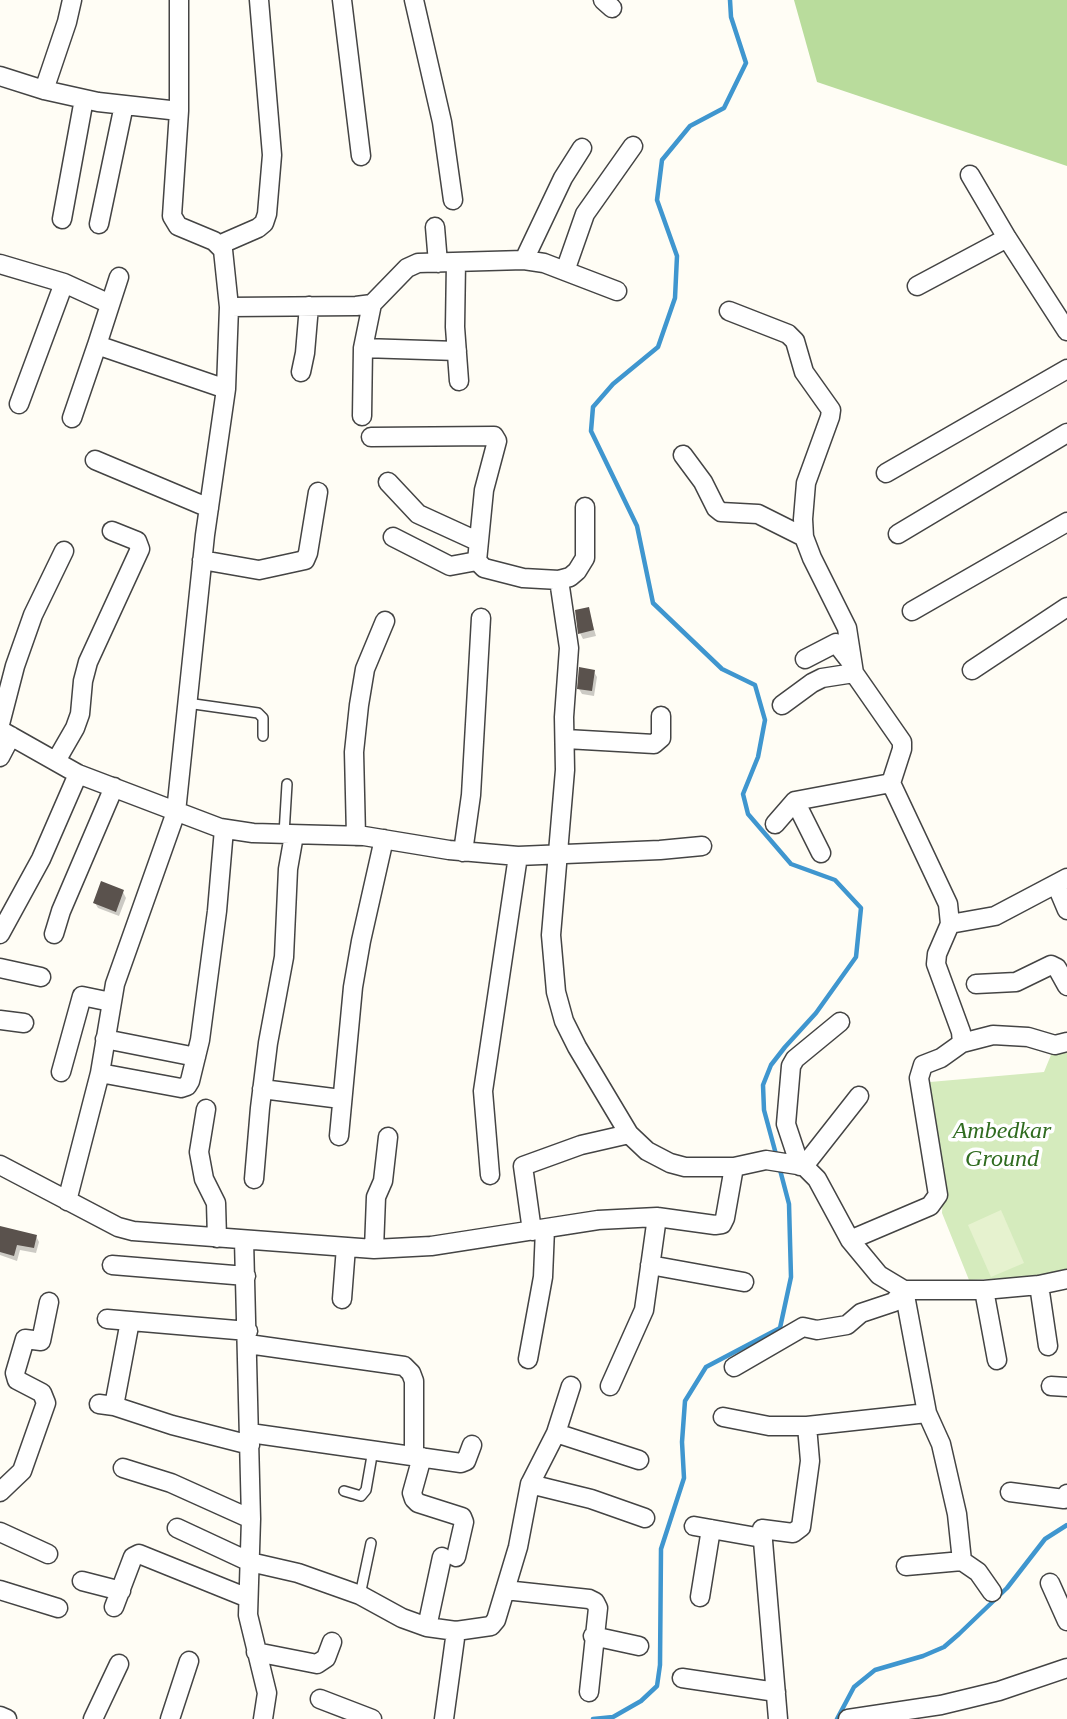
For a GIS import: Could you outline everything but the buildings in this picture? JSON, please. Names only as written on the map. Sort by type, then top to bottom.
[{"type":"street","points":[[44,90],[72,0]]},
{"type":"street","points":[[67,1201],[100,1073],[115,984],[176,812],[202,560],[226,388],[229,307],[225,257],[214,241],[178,226],[172,216],[179,111],[179,0]]},
{"type":"street","points":[[219,245],[258,228],[268,214],[272,155],[259,0]]},
{"type":"street","points":[[342,0],[361,156]]},
{"type":"street","points":[[414,0],[442,122],[453,200]]},
{"type":"street","points":[[0,76],[83,99],[179,111]]},
{"type":"street","points":[[62,219],[83,99]]},
{"type":"street","points":[[99,224],[124,105]]},
{"type":"street","points":[[565,271],[585,214],[633,146]]},
{"type":"street","points":[[524,260],[563,178],[582,148]]},
{"type":"street","points":[[970,175],[1067,331]]},
{"type":"street","points":[[435,227],[438,263]]},
{"type":"street","points":[[917,286],[1007,238]]},
{"type":"street","points":[[362,416],[363,348],[372,304],[412,265],[524,260],[565,271],[617,291]]},
{"type":"street","points":[[456,262],[459,381]]},
{"type":"street","points":[[0,264],[64,283],[110,304]]},
{"type":"street","points":[[72,418],[119,277]]},
{"type":"street","points":[[19,404],[64,283]]},
{"type":"street","points":[[229,307],[372,304]]},
{"type":"street","points":[[301,372],[309,306]]},
{"type":"street","points":[[729,311],[788,334],[795,341],[804,372],[831,410],[806,483],[804,537],[847,628],[853,669]]},
{"type":"street","points":[[97,345],[226,388]]},
{"type":"street","points":[[363,348],[457,351]]},
{"type":"street","points":[[886,473],[1067,369]]},
{"type":"street","points":[[898,534],[1067,433]]},
{"type":"street","points":[[371,437],[497,438],[484,490],[477,541],[477,561],[484,569],[523,578],[559,580],[577,572],[584,558],[586,507]]},
{"type":"street","points":[[683,455],[721,512],[758,514],[804,537]]},
{"type":"street","points":[[95,460],[209,508]]},
{"type":"street","points":[[388,482],[418,514],[477,541]]},
{"type":"street","points":[[202,560],[259,570],[304,560],[308,553],[318,492]]},
{"type":"street","points":[[912,611],[1067,522]]},
{"type":"street","points":[[56,761],[80,714],[88,662],[140,549],[136,541],[112,531]]},
{"type":"street","points":[[393,537],[450,566],[477,561]]},
{"type":"street","points":[[0,757],[15,666],[33,615],[64,551]]},
{"type":"street","points":[[559,580],[569,648],[566,739],[551,935],[556,992],[564,1021],[577,1047],[629,1134],[647,1150],[670,1163],[685,1167],[734,1167],[766,1160],[799,1166],[817,1179],[850,1240],[879,1275],[904,1290],[984,1290],[1039,1285],[1067,1279]]},
{"type":"street","points":[[972,670],[1067,607]]},
{"type":"street","points":[[463,852],[471,795],[481,618]]},
{"type":"street","points":[[356,836],[354,752],[359,705],[365,669],[385,621]]},
{"type":"street","points":[[805,659],[836,642],[902,742],[891,783],[948,904],[950,924],[937,954],[936,964],[961,1032],[962,1043]]},
{"type":"street","points":[[782,705],[813,682],[853,669]]},
{"type":"street","points":[[566,739],[654,744],[661,738],[661,716]]},
{"type":"street","points":[[4,730],[78,774],[224,829],[356,836],[463,852],[518,856],[702,846]]},
{"type":"street","points":[[0,934],[41,859],[78,774]]},
{"type":"street","points":[[775,824],[796,801],[891,783]]},
{"type":"street","points":[[54,934],[61,911],[114,788]]},
{"type":"street","points":[[796,801],[821,853]]},
{"type":"street","points":[[100,1073],[181,1088],[187,1086],[190,1081],[196,1057],[217,911],[224,829]]},
{"type":"street","points":[[254,1179],[262,1089],[284,957],[289,834]]},
{"type":"street","points":[[339,1136],[359,953],[384,839]]},
{"type":"street","points":[[490,1175],[483,1091],[518,856]]},
{"type":"street","points":[[950,924],[995,916],[1061,881],[1067,909]]},
{"type":"street","points":[[976,984],[1016,982],[1051,965],[1056,968],[1067,986]]},
{"type":"street","points":[[0,968],[41,977]]},
{"type":"street","points":[[61,1072],[82,996],[111,1002]]},
{"type":"street","points":[[0,1020],[24,1023]]},
{"type":"street","points":[[799,1166],[786,1124],[791,1066],[794,1059],[840,1022]]},
{"type":"street","points":[[850,1240],[930,1206],[935,1201],[938,1188],[919,1078],[923,1065],[941,1058],[962,1043],[993,1035],[1028,1037],[1055,1045],[1067,1042]]},
{"type":"street","points":[[105,1039],[196,1057]]},
{"type":"street","points":[[262,1089],[341,1099]]},
{"type":"street","points":[[799,1166],[859,1096]]},
{"type":"street","points":[[206,1109],[199,1152],[204,1179],[216,1203],[217,1238]]},
{"type":"street","points":[[528,1359],[542,1277],[539,1230],[523,1166],[581,1145],[629,1134]]},
{"type":"street","points":[[374,1249],[376,1197],[383,1181],[388,1137]]},
{"type":"street","points":[[0,1165],[118,1227],[133,1231],[374,1249],[431,1246],[598,1220],[657,1217],[722,1224],[734,1167]]},
{"type":"street","points":[[610,1385],[644,1310],[657,1217]]},
{"type":"street","points":[[244,1240],[251,1519],[248,1615],[267,1693],[264,1719]]},
{"type":"street","points":[[342,1299],[346,1247]]},
{"type":"street","points":[[112,1265],[246,1276]]},
{"type":"street","points":[[650,1265],[744,1282]]},
{"type":"street","points":[[1039,1285],[1048,1346]]},
{"type":"street","points":[[734,1367],[803,1327],[817,1330],[847,1325],[861,1313],[894,1302],[904,1290]]},
{"type":"street","points":[[904,1290],[927,1413],[941,1444],[957,1514],[962,1560]]},
{"type":"street","points":[[984,1290],[997,1360]]},
{"type":"street","points":[[0,1492],[22,1471],[46,1402],[42,1393],[17,1380],[15,1373],[25,1339],[41,1341],[49,1302]]},
{"type":"street","points":[[107,1320],[248,1337],[404,1366],[414,1381],[418,1456],[412,1493],[414,1499],[418,1503],[462,1517],[464,1522],[449,1557],[427,1627]]},
{"type":"street","points":[[130,1321],[107,1405],[172,1425],[250,1439],[373,1450],[461,1463],[469,1456],[472,1445]]},
{"type":"street","points":[[177,1528],[250,1562],[298,1573],[360,1595],[402,1618],[427,1627],[456,1631],[491,1626],[496,1620],[518,1547],[530,1484],[556,1433],[571,1387]]},
{"type":"street","points":[[723,1417],[769,1426],[807,1426],[927,1413]]},
{"type":"street","points":[[778,1719],[762,1529],[793,1532],[801,1527],[810,1461],[807,1426]]},
{"type":"street","points":[[556,1433],[639,1460]]},
{"type":"street","points":[[123,1468],[171,1483],[251,1519]]},
{"type":"street","points":[[530,1484],[591,1499],[645,1518]]},
{"type":"street","points":[[1010,1492],[1064,1499],[1067,1494]]},
{"type":"street","points":[[700,1597],[702,1527],[762,1538]]},
{"type":"street","points":[[0,1532],[48,1554]]},
{"type":"street","points":[[82,1581],[118,1599],[133,1557],[139,1554],[248,1598]]},
{"type":"street","points":[[906,1566],[962,1560],[978,1572],[992,1592]]},
{"type":"street","points":[[1050,1583],[1067,1621]]},
{"type":"street","points":[[0,1590],[58,1608]]},
{"type":"street","points":[[505,1590],[589,1599],[595,1602],[598,1608],[589,1692]]},
{"type":"street","points":[[444,1719],[456,1631]]},
{"type":"street","points":[[593,1636],[639,1647]]},
{"type":"street","points":[[256,1652],[317,1664],[326,1658],[332,1642]]},
{"type":"street","points":[[170,1719],[189,1661]]},
{"type":"street","points":[[93,1719],[119,1664]]},
{"type":"street","points":[[848,1719],[940,1705],[999,1691],[1067,1668]]},
{"type":"street","points":[[682,1678],[776,1692]]},
{"type":"street","points":[[320,1699],[372,1719]]},
{"type":"street","points":[[0,1716],[7,1719]]},
{"type":"lane","points":[[187,703],[258,713],[263,718],[263,736]]},
{"type":"lane","points":[[287,784],[289,834]]},
{"type":"lane","points":[[344,1491],[361,1496],[366,1490],[373,1450]]},
{"type":"lane","points":[[360,1595],[371,1543]]},
{"type":"green space","points":[[794,0],[1067,0],[1067,166],[817,82]]},
{"type":"green space","name":"Ambedkar Ground","points":[[1067,1048],[1067,1270],[1028,1277],[969,1280],[942,1213],[943,1191],[930,1082],[1044,1072],[1053,1050]]},
{"type":"green space","points":[[1001,1210],[1024,1263],[991,1277],[968,1225]]},
{"type":"waterway","points":[[730,0],[731,17],[746,63],[724,108],[690,126],[662,160],[657,200],[677,256],[675,298],[658,347],[613,384],[593,407],[591,431],[637,526],[653,603],[722,669],[755,685],[765,720],[758,757],[743,794],[748,814],[791,864],[835,880],[861,908],[856,957],[816,1013],[771,1065],[763,1085],[764,1110],[777,1158]]},
{"type":"waterway","points":[[593,1719],[613,1717],[641,1701],[657,1686],[660,1665],[661,1549],[684,1478],[682,1442],[685,1401],[706,1367],[780,1328],[791,1277],[789,1204],[779,1166]]},
{"type":"waterway","points":[[837,1719],[854,1687],[875,1670],[944,1647],[1007,1588],[1045,1539],[1067,1525]]}]
